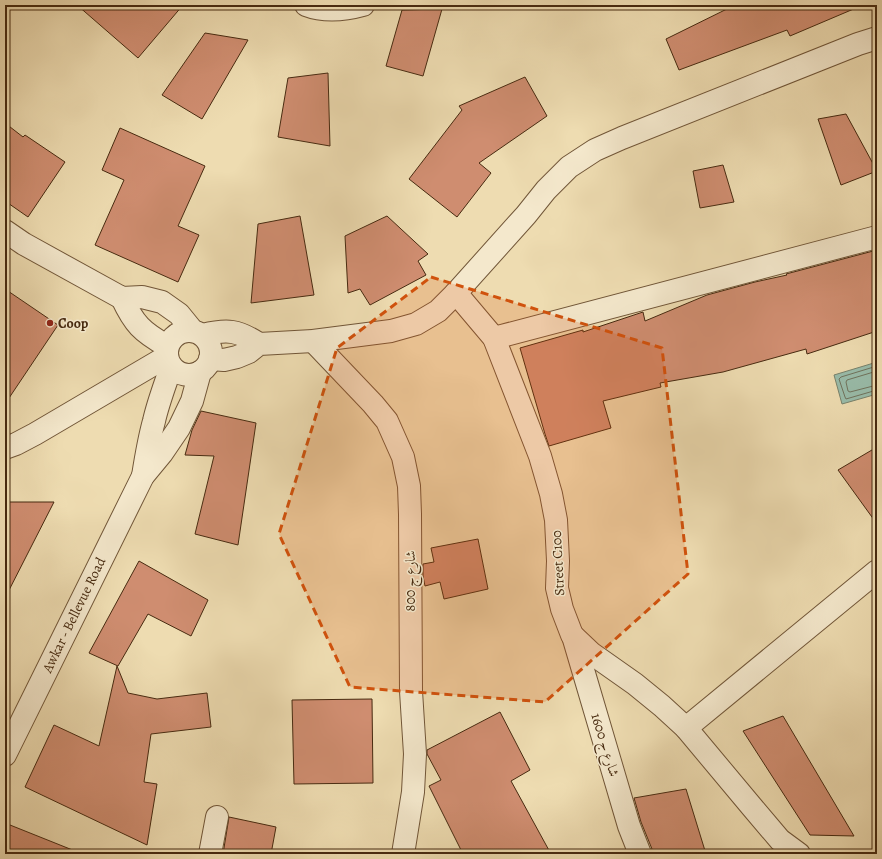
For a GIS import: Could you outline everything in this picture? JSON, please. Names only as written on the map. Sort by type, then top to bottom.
[{"type":"street","points":[[306,5],[328,9],[348,9],[363,5]]},
{"type":"street","points":[[122,298],[129,313],[139,327],[152,338],[180,374],[190,376],[205,366],[237,357],[248,352],[259,344],[313,341],[391,331],[416,324],[438,311],[456,293],[546,190],[569,167],[595,150],[867,41],[877,29]]},
{"type":"street","points":[[5,231],[24,244],[122,298],[142,297],[162,302],[179,314],[209,342],[212,350],[205,366]]},
{"type":"street","points":[[494,338],[877,237]]},
{"type":"street","name":"Street C100","points":[[456,293],[494,338],[540,456],[551,494],[556,520],[558,561],[557,588],[562,609],[572,635],[591,653],[640,688],[686,728],[780,840],[799,854]]},
{"type":"street","points":[[5,448],[35,434],[168,357],[173,336],[182,331],[198,333],[232,332],[247,336],[259,344]]},
{"type":"street","name":"شارع ج 800","points":[[313,341],[373,404],[387,421],[403,457],[407,472],[410,514],[411,691],[415,754],[413,792],[403,854]]},
{"type":"street","name":"Awkar - Bellevue Road","points":[[143,476],[147,448],[162,394],[168,357]]},
{"type":"street","name":"Awkar - Bellevue Road","points":[[5,755],[143,476],[162,453],[179,428],[192,401],[205,366]]},
{"type":"street","points":[[686,728],[877,571]]},
{"type":"street","name":"شارع ج 1600","points":[[572,635],[630,826],[640,854]]},
{"type":"street","points":[[210,854],[217,817]]},
{"type":"highlighted area","points":[[431,277],[662,348],[688,574],[545,702],[350,687],[279,534],[337,348]]},
{"type":"water","points":[[877,362],[877,394],[842,404],[834,375]]},
{"type":"building","points":[[77,5],[183,5],[138,58]]},
{"type":"building","points":[[735,5],[863,5],[790,36],[787,30],[679,70],[666,39]]},
{"type":"building","points":[[442,9],[423,76],[386,66],[402,10]]},
{"type":"building","points":[[205,33],[248,40],[202,119],[162,95]]},
{"type":"building","points":[[328,73],[330,146],[278,137],[288,78]]},
{"type":"building","points":[[525,77],[547,116],[479,163],[491,173],[457,217],[409,179],[462,110],[459,106]]},
{"type":"building","points":[[846,114],[877,171],[841,185],[818,119]]},
{"type":"building","points":[[5,123],[23,137],[25,135],[65,162],[28,217],[5,201]]},
{"type":"building","points":[[120,128],[205,166],[178,226],[199,235],[178,282],[95,245],[124,180],[102,170]]},
{"type":"building","points":[[723,165],[734,202],[700,208],[693,171]]},
{"type":"building","points":[[300,216],[314,295],[251,303],[258,224]]},
{"type":"building","points":[[387,216],[428,254],[418,261],[426,275],[370,305],[360,289],[348,293],[345,236]]},
{"type":"building","points":[[877,250],[877,331],[807,354],[806,349],[723,372],[660,383],[661,387],[603,401],[611,428],[549,446],[520,348],[583,330],[583,332],[643,312],[645,321],[707,295]]},
{"type":"building","points":[[5,289],[58,325],[5,404]]},
{"type":"building","points":[[201,411],[256,423],[238,545],[195,534],[214,456],[185,455],[192,430]]},
{"type":"building","points":[[877,447],[877,524],[838,470]]},
{"type":"building","points":[[5,502],[54,502],[5,598]]},
{"type":"building","points":[[478,539],[488,589],[444,599],[440,582],[425,586],[423,564],[434,562],[431,548]]},
{"type":"building","points":[[139,561],[208,600],[191,636],[148,614],[118,666],[89,653]]},
{"type":"building","points":[[117,666],[128,693],[157,699],[207,693],[211,727],[151,734],[144,782],[157,784],[147,845],[25,787],[54,725],[99,746]]},
{"type":"building","points":[[372,699],[373,783],[294,784],[292,700]]},
{"type":"building","points":[[500,712],[530,770],[511,781],[551,854],[463,854],[429,786],[441,780],[427,754],[427,750]]},
{"type":"building","points":[[783,716],[854,836],[810,835],[743,731]]},
{"type":"building","points":[[686,789],[706,854],[652,854],[652,849],[641,822],[634,798]]},
{"type":"building","points":[[229,817],[276,827],[271,854],[223,854]]},
{"type":"building","points":[[5,823],[80,853],[80,854],[5,854]]},
{"type":"place","name":"Coop","points":[[50,323]]}]
